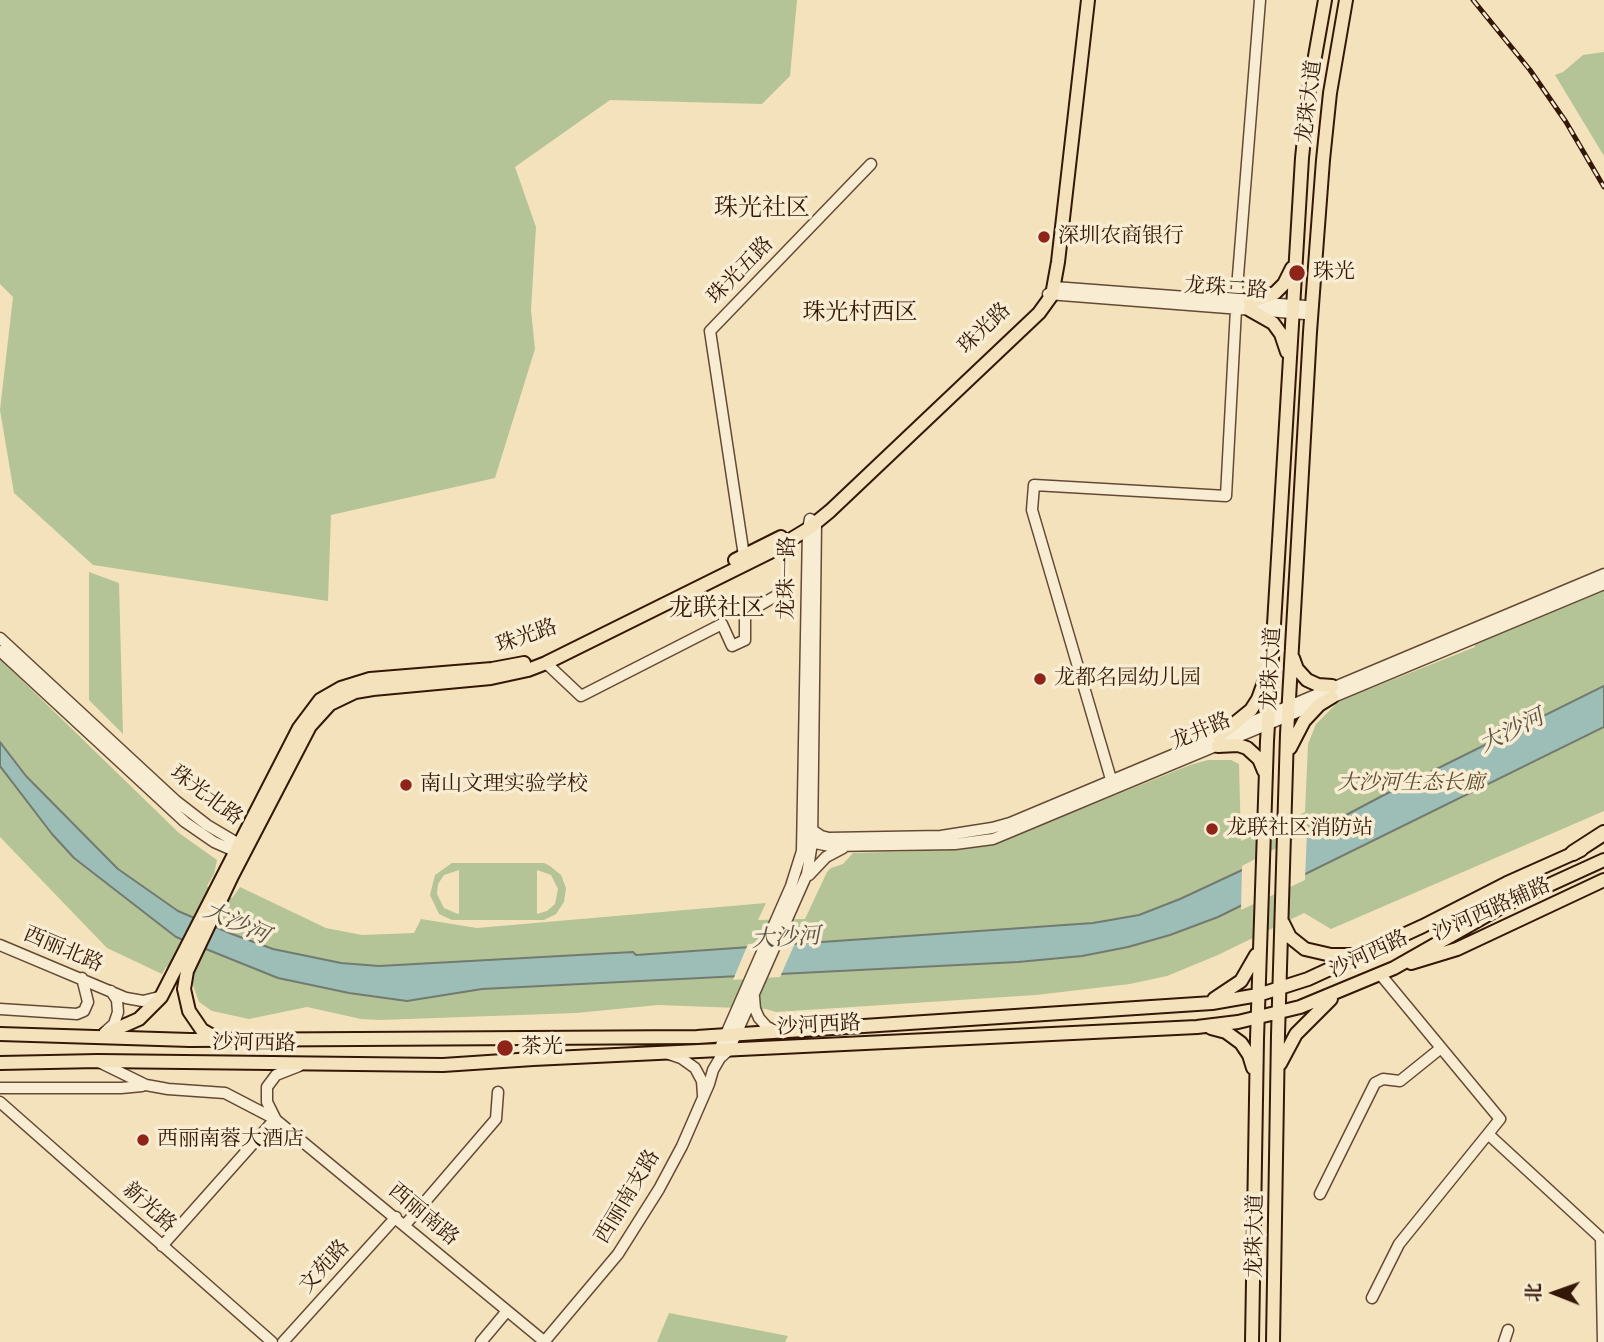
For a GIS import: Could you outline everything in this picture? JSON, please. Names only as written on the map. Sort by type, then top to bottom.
[{"type":"highway","points":[[1573,853],[1604,833]]},
{"type":"main road","points":[[1051,292],[1088,0]]},
{"type":"main road","name":"龙珠大道","points":[[1252,1342],[1255,1086],[1268,720],[1305,124],[1325,0]]},
{"type":"main road","name":"龙珠大道","points":[[1273,1342],[1278,1014],[1292,651],[1326,126],[1346,0]]},
{"type":"main road","points":[[1243,305],[1275,293],[1284,284],[1296,258]]},
{"type":"main road","name":"珠光路","points":[[239,850],[310,726],[330,704],[355,692],[491,678],[546,663],[770,552],[811,524],[1051,292]]},
{"type":"main road","points":[[1243,305],[1273,323],[1287,348],[1289,364]]},
{"type":"main road","name":"珠光路","points":[[101,1035],[139,1018],[161,997],[182,969],[299,728],[312,708],[330,693],[370,679],[492,669],[532,660],[811,524]]},
{"type":"main road","points":[[1219,741],[1258,699],[1264,687],[1272,649]]},
{"type":"main road","points":[[1287,758],[1304,721],[1332,692],[1301,675],[1292,651]]},
{"type":"main road","points":[[1219,741],[1247,748],[1259,759],[1265,778]]},
{"type":"main road","name":"沙河西路","points":[[0,1034],[223,1040],[683,1037],[1199,1004],[1279,989],[1366,953],[1507,883],[1604,840]]},
{"type":"main road","name":"沙河西路","points":[[0,1063],[98,1061],[443,1065],[662,1052],[723,1053],[1197,1027],[1278,1014],[1345,989],[1394,968],[1503,906],[1604,860]]},
{"type":"main road","name":"沙河西路辅路","points":[[1394,968],[1457,948],[1604,880]]},
{"type":"main road","points":[[1281,919],[1290,937],[1311,952],[1338,956],[1366,953]]},
{"type":"main road","points":[[1199,1004],[1224,994],[1241,981],[1255,959],[1260,945]]},
{"type":"main road","name":"珠光路","points":[[182,969],[184,989],[194,1021],[211,1036],[223,1040]]},
{"type":"main road","points":[[1277,1074],[1288,1047],[1303,1026],[1327,1002],[1345,989]]},
{"type":"main road","points":[[1197,1027],[1221,1030],[1241,1043],[1251,1059],[1255,1086]]},
{"type":"street","points":[[1112,785],[1032,510],[1034,485],[1226,496],[1243,305],[1260,0]]},
{"type":"street","name":"珠光五路","points":[[744,556],[710,331],[872,164]]},
{"type":"street","name":"龙珠二路","points":[[1051,292],[1293,309],[1306,306],[1312,311]]},
{"type":"street","name":"龙珠一路","points":[[723,1053],[794,878],[808,832],[811,524]]},
{"type":"street","name":"龙井路","points":[[812,842],[850,846],[955,844],[993,839],[1112,785],[1604,574]]},
{"type":"street","name":"龙井路","points":[[1332,692],[1604,584]]},
{"type":"street","points":[[546,663],[581,696],[722,624],[732,646],[745,640],[745,614],[774,597]]},
{"type":"street","name":"珠光北路","points":[[0,638],[176,802],[239,850]]},
{"type":"street","name":"珠光北路","points":[[0,651],[185,822],[214,842],[239,850]]},
{"type":"street","name":"龙井路","points":[[808,832],[834,838],[941,836],[973,832],[1010,822],[1112,785]]},
{"type":"street","name":"龙珠一路","points":[[731,1034],[755,992],[804,881],[812,842],[808,832]]},
{"type":"street","points":[[804,881],[829,855],[850,846]]},
{"type":"street","name":"西丽北路","points":[[0,945],[135,1000],[161,997]]},
{"type":"street","points":[[1372,1298],[1399,1244],[1500,1119],[1380,974]]},
{"type":"street","points":[[0,1009],[77,1014],[83,1011],[88,1002],[82,978]]},
{"type":"street","name":"西丽北路","points":[[101,1035],[114,1024],[118,1012],[117,1000],[110,991]]},
{"type":"street","points":[[755,992],[757,1015],[767,1027],[776,1031]]},
{"type":"street","name":"珠光路","points":[[86,1037],[101,1035]]},
{"type":"street","points":[[1320,1194],[1375,1083],[1383,1079],[1400,1081],[1441,1048]]},
{"type":"street","points":[[662,1052],[681,1058],[695,1068],[702,1081],[703,1099]]},
{"type":"street","name":"西丽南支路","points":[[544,1342],[633,1233],[681,1146],[723,1053]]},
{"type":"street","name":"西丽南路","points":[[98,1061],[146,1085],[225,1093],[275,1119],[544,1342]]},
{"type":"street","points":[[162,1246],[275,1119],[267,1102],[271,1080],[282,1072],[310,1064]]},
{"type":"street","points":[[0,1088],[121,1088],[146,1085]]},
{"type":"street","points":[[405,1225],[496,1119],[498,1092]]},
{"type":"street","name":"新光路","points":[[0,1102],[272,1342]]},
{"type":"street","points":[[1488,1134],[1601,1238],[1604,1342]]},
{"type":"street","name":"文苑路","points":[[283,1342],[396,1217]]},
{"type":"street","points":[[481,1342],[507,1311]]},
{"type":"street","points":[[1504,1342],[1508,1330]]},
{"type":"green space","points":[[0,0],[797,0],[790,76],[762,104],[610,100],[515,167],[536,227],[531,310],[535,349],[495,478],[331,515],[328,601],[93,565],[14,493],[0,410],[13,297],[0,284]]},
{"type":"green space","points":[[1604,52],[1604,156],[1555,75],[1563,72],[1583,55]]},
{"type":"green space","points":[[89,572],[119,583],[123,734],[89,700]]},
{"type":"green space","name":"大沙河生态长廊","points":[[1604,587],[1604,811],[1331,929],[1304,913],[1218,955],[1167,976],[1130,984],[1036,995],[776,1012],[766,1009],[658,1005],[576,1013],[380,1020],[361,1019],[307,1007],[249,1019],[212,1011],[199,1002],[189,974],[166,967],[162,974],[107,948],[0,837],[0,659],[179,833],[217,860],[214,874],[207,886],[232,898],[240,887],[326,928],[362,935],[414,933],[421,919],[477,928],[766,903],[758,920],[805,919],[827,872],[843,864],[853,853],[953,850],[999,842],[1208,760],[1231,760],[1239,764],[1241,841],[1305,812],[1308,744],[1316,724],[1339,701],[1475,647],[1474,641]]},
{"type":"green space","points":[[452,863],[544,863],[561,875],[566,888],[564,902],[556,914],[544,920],[452,920],[439,914],[430,895],[435,875]],"holes":[[[459,870],[459,913],[458,914],[444,908],[437,894],[438,884],[444,875]],[[537,870],[551,875],[558,889],[555,904],[547,911],[537,914]]]},
{"type":"green space","points":[[669,1313],[788,1336],[785,1342],[657,1342]]},
{"type":"water","name":"大沙河","points":[[1604,686],[1604,727],[1218,917],[1128,947],[1082,956],[1018,962],[482,989],[407,1001],[349,993],[278,978],[176,937],[74,858],[52,834],[0,766],[0,742],[26,776],[118,869],[178,911],[273,949],[341,963],[379,966],[633,952],[636,955],[1093,923],[1139,915],[1240,871],[1382,796]]},
{"type":"pier","points":[[1307,832],[1305,880],[1241,910],[1242,866]]},
{"type":"pier","points":[[796,941],[780,977],[733,980],[748,944]]},
{"type":"railway","points":[[1473,0],[1530,70],[1566,122],[1604,187]]},
{"type":"place","name":"深圳农商银行","points":[[1044,237]]},
{"type":"place","name":"珠光","points":[[1297,273]]},
{"type":"place","name":"龙都名园幼儿园","points":[[1040,679]]},
{"type":"place","name":"南山文理实验学校","points":[[406,785]]},
{"type":"place","name":"龙联社区消防站","points":[[1212,829]]},
{"type":"place","name":"茶光","points":[[505,1048]]},
{"type":"place","name":"西丽南蓉大酒店","points":[[143,1140]]},
{"type":"district","name":"珠光社区","points":[[762,209]]},
{"type":"district","name":"珠光村西区","points":[[860,313]]},
{"type":"district","name":"龙联社区","points":[[717,609]]}]
